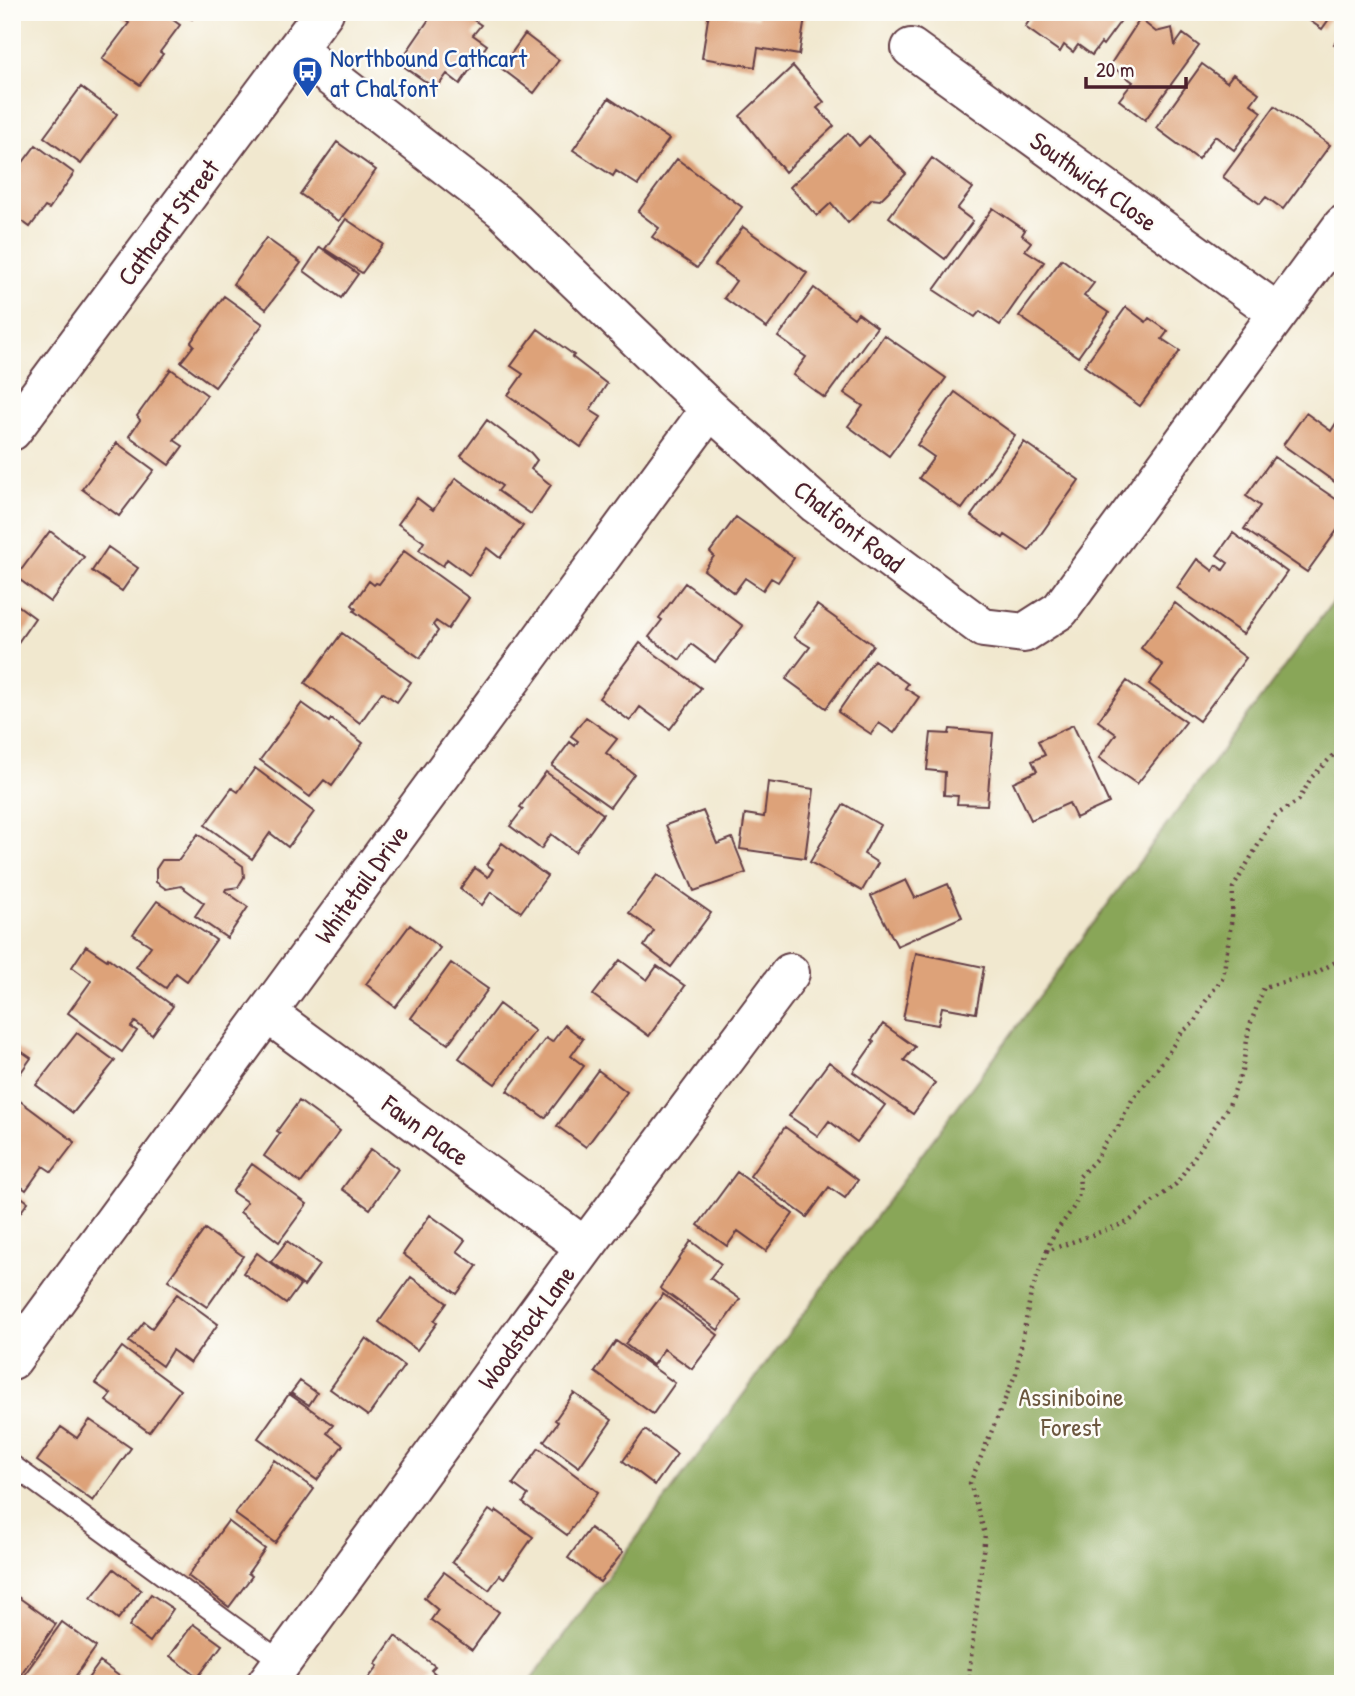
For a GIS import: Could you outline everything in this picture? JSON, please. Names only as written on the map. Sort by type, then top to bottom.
[{"type":"street","name":"Cathcart Street","points":[[12,431],[324,12]]},
{"type":"street","name":"Southwick Close","points":[[911,48],[1278,313]]},
{"type":"street","name":"Chalfont Road","points":[[296,50],[503,210],[710,409],[816,503],[983,628],[1024,633],[1060,610],[1343,225]]},
{"type":"street","name":"Whitetail Drive","points":[[12,1360],[710,409]]},
{"type":"street","name":"Woodstock Lane","points":[[274,1673],[585,1247],[790,974]]},
{"type":"street","name":"Fawn Place","points":[[267,1013],[585,1247]]},
{"type":"lane","points":[[12,1465],[274,1673]]},
{"type":"path","points":[[968,1684],[985,1534],[970,1483],[1016,1373],[1031,1293],[1050,1238],[1071,1213],[1082,1190],[1079,1177],[1097,1158],[1104,1143],[1118,1128],[1132,1100],[1156,1072],[1182,1031],[1195,1022],[1203,1005],[1223,977],[1232,917],[1233,888],[1275,816],[1299,800],[1311,778],[1343,745]]},
{"type":"path","points":[[1047,1251],[1128,1222],[1176,1184],[1229,1105],[1242,1072],[1249,1028],[1264,987],[1314,974],[1343,958]]},
{"type":"green space","name":"Assiniboine Forest","points":[[1343,588],[1343,1684],[528,1684]]},
{"type":"building","points":[[127,12],[162,12],[180,25],[140,85],[102,59],[129,23],[123,19]]},
{"type":"building","points":[[181,12],[197,12],[192,19]]},
{"type":"building","points":[[434,12],[462,12],[481,25],[473,35],[487,45],[460,84],[447,74],[436,89],[399,63]]},
{"type":"building","points":[[709,12],[757,18],[758,12],[806,12],[799,55],[758,48],[755,67],[702,58]]},
{"type":"building","points":[[1035,12],[1121,12],[1125,15],[1103,45],[1101,43],[1092,55],[1078,45],[1073,52],[1064,45],[1060,52],[1025,27]]},
{"type":"building","points":[[1297,12],[1334,12],[1322,29]]},
{"type":"building","points":[[1140,19],[1156,32],[1172,28],[1175,45],[1183,34],[1199,46],[1145,120],[1119,100],[1133,82],[1110,65]]},
{"type":"building","points":[[1343,32],[1343,50],[1334,44]]},
{"type":"building","points":[[525,34],[559,60],[534,93],[501,68]]},
{"type":"building","points":[[1202,64],[1227,82],[1233,74],[1259,93],[1251,104],[1262,112],[1234,150],[1215,136],[1198,159],[1156,128]]},
{"type":"building","points":[[793,66],[824,102],[817,108],[834,126],[785,172],[740,116]]},
{"type":"building","points":[[81,87],[117,114],[81,164],[44,137]]},
{"type":"building","points":[[609,98],[669,139],[638,185],[616,171],[613,176],[573,150]]},
{"type":"building","points":[[1275,106],[1330,145],[1283,209],[1266,197],[1260,204],[1223,177]]},
{"type":"building","points":[[848,133],[859,146],[869,136],[906,174],[880,200],[872,199],[848,223],[831,203],[817,216],[790,187]]},
{"type":"building","points":[[337,142],[376,170],[339,221],[300,194]]},
{"type":"building","points":[[36,145],[74,173],[49,209],[45,207],[30,227],[12,214],[12,177]]},
{"type":"building","points":[[932,158],[973,188],[957,209],[973,221],[945,259],[889,217]]},
{"type":"building","points":[[677,159],[742,207],[697,268],[652,237],[659,228],[638,212]]},
{"type":"building","points":[[993,208],[1025,230],[1022,235],[1031,242],[1025,250],[1044,262],[1000,325],[980,311],[975,317],[934,290]]},
{"type":"building","points":[[346,219],[383,244],[362,273],[325,249]]},
{"type":"building","points":[[743,227],[807,273],[767,328],[724,298],[736,281],[715,265]]},
{"type":"building","points":[[266,238],[301,263],[266,309],[233,284]]},
{"type":"building","points":[[320,247],[358,274],[341,298],[304,271]]},
{"type":"building","points":[[1062,259],[1094,283],[1084,296],[1109,313],[1078,357],[1019,316]]},
{"type":"building","points":[[814,288],[854,318],[858,313],[877,327],[825,398],[793,375],[806,357],[778,337]]},
{"type":"building","points":[[224,296],[263,324],[215,387],[181,362],[194,345],[191,342]]},
{"type":"building","points":[[1126,307],[1146,322],[1149,318],[1168,331],[1162,339],[1180,351],[1140,406],[1084,366]]},
{"type":"building","points":[[538,329],[574,355],[572,357],[607,384],[590,410],[601,417],[581,447],[508,395],[523,374],[511,366]]},
{"type":"building","points":[[884,335],[946,378],[889,456],[848,426],[863,406],[844,393]]},
{"type":"building","points":[[171,369],[207,395],[174,440],[183,446],[169,465],[129,436],[140,420],[137,416]]},
{"type":"building","points":[[955,392],[1015,435],[962,509],[919,478],[934,457],[917,445]]},
{"type":"building","points":[[1306,413],[1331,431],[1338,420],[1343,424],[1343,488],[1283,445]]},
{"type":"building","points":[[487,420],[531,453],[537,460],[531,469],[551,485],[531,514],[498,491],[502,486],[461,456]]},
{"type":"building","points":[[1024,442],[1079,480],[1029,551],[1005,535],[1003,538],[971,516]]},
{"type":"building","points":[[117,443],[154,470],[119,516],[82,489]]},
{"type":"building","points":[[1274,457],[1343,504],[1343,522],[1307,572],[1244,529],[1260,506],[1246,496]]},
{"type":"building","points":[[456,478],[523,526],[500,558],[487,548],[469,575],[447,559],[443,566],[419,550],[424,542],[398,524],[417,498],[433,510]]},
{"type":"building","points":[[736,517],[794,558],[778,582],[771,578],[763,590],[745,578],[734,593],[704,570],[714,556],[710,552]]},
{"type":"building","points":[[50,531],[84,557],[50,602],[16,577]]},
{"type":"building","points":[[1233,533],[1287,572],[1243,634],[1177,588],[1197,559],[1213,571],[1216,565],[1223,570],[1228,563],[1217,555]]},
{"type":"building","points":[[108,547],[138,568],[122,591],[92,571]]},
{"type":"building","points":[[404,551],[469,598],[448,629],[436,621],[433,625],[438,631],[420,658],[354,611],[356,609],[352,605],[369,581],[374,585],[379,584]]},
{"type":"building","points":[[685,583],[743,626],[715,662],[691,644],[680,660],[649,637],[662,620],[659,618]]},
{"type":"building","points":[[12,601],[35,618],[12,651]]},
{"type":"building","points":[[1175,603],[1246,658],[1199,721],[1149,684],[1163,665],[1141,648]]},
{"type":"building","points":[[817,605],[873,645],[826,708],[786,679],[810,647],[794,637]]},
{"type":"building","points":[[342,633],[411,682],[397,702],[382,692],[360,723],[305,683]]},
{"type":"building","points":[[640,643],[701,688],[670,729],[640,707],[630,721],[599,698]]},
{"type":"building","points":[[874,660],[908,684],[905,688],[919,697],[894,733],[879,723],[871,734],[838,712]]},
{"type":"building","points":[[1127,681],[1186,722],[1137,784],[1099,758],[1116,734],[1098,721]]},
{"type":"building","points":[[302,703],[329,722],[331,719],[363,743],[332,786],[324,780],[310,797],[260,760]]},
{"type":"building","points":[[586,717],[617,739],[606,753],[634,774],[610,807],[552,766],[570,742],[575,746],[578,741],[571,736]]},
{"type":"building","points":[[1073,725],[1109,803],[1076,818],[1069,803],[1031,820],[1013,782],[1037,771],[1032,761],[1045,755],[1038,741]]},
{"type":"building","points":[[950,729],[993,733],[987,805],[957,804],[958,796],[944,795],[945,772],[927,770],[931,733],[949,734]]},
{"type":"building","points":[[255,768],[314,812],[288,847],[270,833],[252,859],[205,825],[232,788],[238,792]]},
{"type":"building","points":[[546,772],[603,814],[575,852],[551,834],[541,849],[510,826],[523,809],[520,807]]},
{"type":"building","points":[[768,782],[814,789],[805,858],[740,849],[745,814],[764,817]]},
{"type":"building","points":[[844,804],[880,825],[864,854],[878,863],[862,891],[810,862]]},
{"type":"building","points":[[703,811],[717,844],[732,838],[746,873],[694,891],[666,825]]},
{"type":"building","points":[[198,834],[243,866],[244,877],[238,887],[225,891],[248,907],[227,938],[195,916],[204,903],[181,886],[166,889],[156,882],[156,869],[162,860],[179,860]]},
{"type":"building","points":[[502,843],[547,876],[521,912],[491,892],[482,905],[460,889],[475,868],[488,877],[493,869],[487,865]]},
{"type":"building","points":[[657,875],[711,913],[671,967],[644,946],[654,931],[629,913]]},
{"type":"building","points":[[906,880],[915,898],[948,884],[962,917],[897,946],[871,896]]},
{"type":"building","points":[[157,901],[216,940],[187,981],[176,973],[166,988],[136,967],[151,946],[133,934]]},
{"type":"building","points":[[410,925],[440,948],[395,1007],[366,984]]},
{"type":"building","points":[[86,946],[107,960],[108,958],[173,1006],[152,1035],[135,1022],[131,1027],[137,1031],[122,1052],[68,1013],[91,981],[72,967]]},
{"type":"building","points":[[916,953],[984,967],[976,1013],[942,1007],[938,1025],[903,1019]]},
{"type":"building","points":[[620,960],[647,980],[657,966],[685,986],[649,1036],[593,995]]},
{"type":"building","points":[[451,963],[488,989],[448,1044],[411,1018]]},
{"type":"building","points":[[499,1004],[535,1031],[495,1084],[459,1058]]},
{"type":"building","points":[[883,1024],[915,1047],[904,1060],[935,1083],[913,1114],[853,1072]]},
{"type":"building","points":[[565,1025],[583,1039],[571,1056],[584,1066],[545,1118],[507,1091],[546,1038],[552,1042]]},
{"type":"building","points":[[77,1033],[115,1061],[73,1113],[36,1085]]},
{"type":"building","points":[[12,1045],[31,1058],[14,1082],[12,1080]]},
{"type":"building","points":[[829,1062],[885,1105],[857,1142],[829,1121],[818,1136],[789,1116]]},
{"type":"building","points":[[598,1070],[627,1092],[586,1147],[557,1126]]},
{"type":"building","points":[[12,1095],[75,1142],[52,1172],[43,1166],[26,1190],[12,1180]]},
{"type":"building","points":[[299,1101],[340,1131],[301,1183],[264,1156],[280,1133],[277,1131]]},
{"type":"building","points":[[785,1127],[858,1180],[845,1198],[829,1187],[807,1217],[750,1176]]},
{"type":"building","points":[[371,1149],[398,1169],[370,1209],[342,1189]]},
{"type":"building","points":[[252,1164],[307,1204],[279,1242],[240,1212],[247,1202],[232,1192]]},
{"type":"building","points":[[737,1172],[793,1214],[766,1251],[738,1231],[727,1246],[698,1225]]},
{"type":"building","points":[[12,1190],[28,1202],[12,1224]]},
{"type":"building","points":[[430,1215],[465,1240],[457,1251],[477,1266],[457,1294],[403,1254]]},
{"type":"building","points":[[205,1229],[243,1256],[207,1307],[168,1280]]},
{"type":"building","points":[[287,1241],[319,1265],[304,1286],[271,1262]]},
{"type":"building","points":[[691,1241],[721,1264],[710,1278],[740,1299],[718,1330],[660,1288]]},
{"type":"building","points":[[257,1253],[300,1285],[286,1304],[243,1273]]},
{"type":"building","points":[[411,1277],[447,1303],[434,1321],[437,1323],[417,1350],[379,1322]]},
{"type":"building","points":[[177,1294],[218,1324],[190,1363],[172,1350],[162,1366],[129,1342],[144,1322],[152,1328]]},
{"type":"building","points":[[663,1294],[718,1335],[692,1369],[664,1349],[653,1365],[625,1344]]},
{"type":"building","points":[[366,1338],[404,1366],[368,1416],[330,1389]]},
{"type":"building","points":[[616,1341],[675,1383],[653,1414],[595,1372]]},
{"type":"building","points":[[122,1347],[180,1390],[149,1432],[106,1401],[111,1394],[95,1383]]},
{"type":"building","points":[[300,1381],[317,1393],[309,1405],[291,1393]]},
{"type":"building","points":[[574,1393],[612,1420],[579,1467],[544,1441]]},
{"type":"building","points":[[289,1394],[333,1425],[327,1433],[343,1445],[317,1480],[258,1438]]},
{"type":"building","points":[[90,1420],[131,1448],[93,1501],[37,1461],[61,1427],[77,1438]]},
{"type":"building","points":[[645,1430],[677,1454],[655,1485],[623,1461]]},
{"type":"building","points":[[539,1448],[598,1492],[567,1535],[523,1503],[528,1495],[513,1484]]},
{"type":"building","points":[[274,1460],[314,1489],[275,1543],[235,1514]]},
{"type":"building","points":[[489,1510],[495,1514],[497,1511],[533,1537],[504,1578],[500,1575],[489,1590],[452,1562]]},
{"type":"building","points":[[228,1521],[265,1549],[248,1573],[252,1576],[229,1607],[188,1576]]},
{"type":"building","points":[[590,1528],[623,1552],[600,1582],[568,1558]]},
{"type":"building","points":[[114,1569],[141,1590],[118,1619],[91,1598]]},
{"type":"building","points":[[444,1572],[499,1612],[472,1650],[431,1620],[438,1610],[424,1598]]},
{"type":"building","points":[[151,1594],[173,1609],[150,1642],[129,1626]]},
{"type":"building","points":[[18,1597],[56,1624],[14,1684],[12,1606]]},
{"type":"building","points":[[62,1622],[96,1647],[70,1684],[30,1684],[22,1678]]},
{"type":"building","points":[[193,1624],[222,1645],[198,1677],[170,1656]]},
{"type":"building","points":[[395,1636],[435,1666],[431,1670],[440,1678],[436,1684],[364,1684]]},
{"type":"building","points":[[100,1662],[130,1684],[84,1684]]},
{"type":"place","name":"Northbound Cathcart at Chalfont","points":[[307,99]]}]
